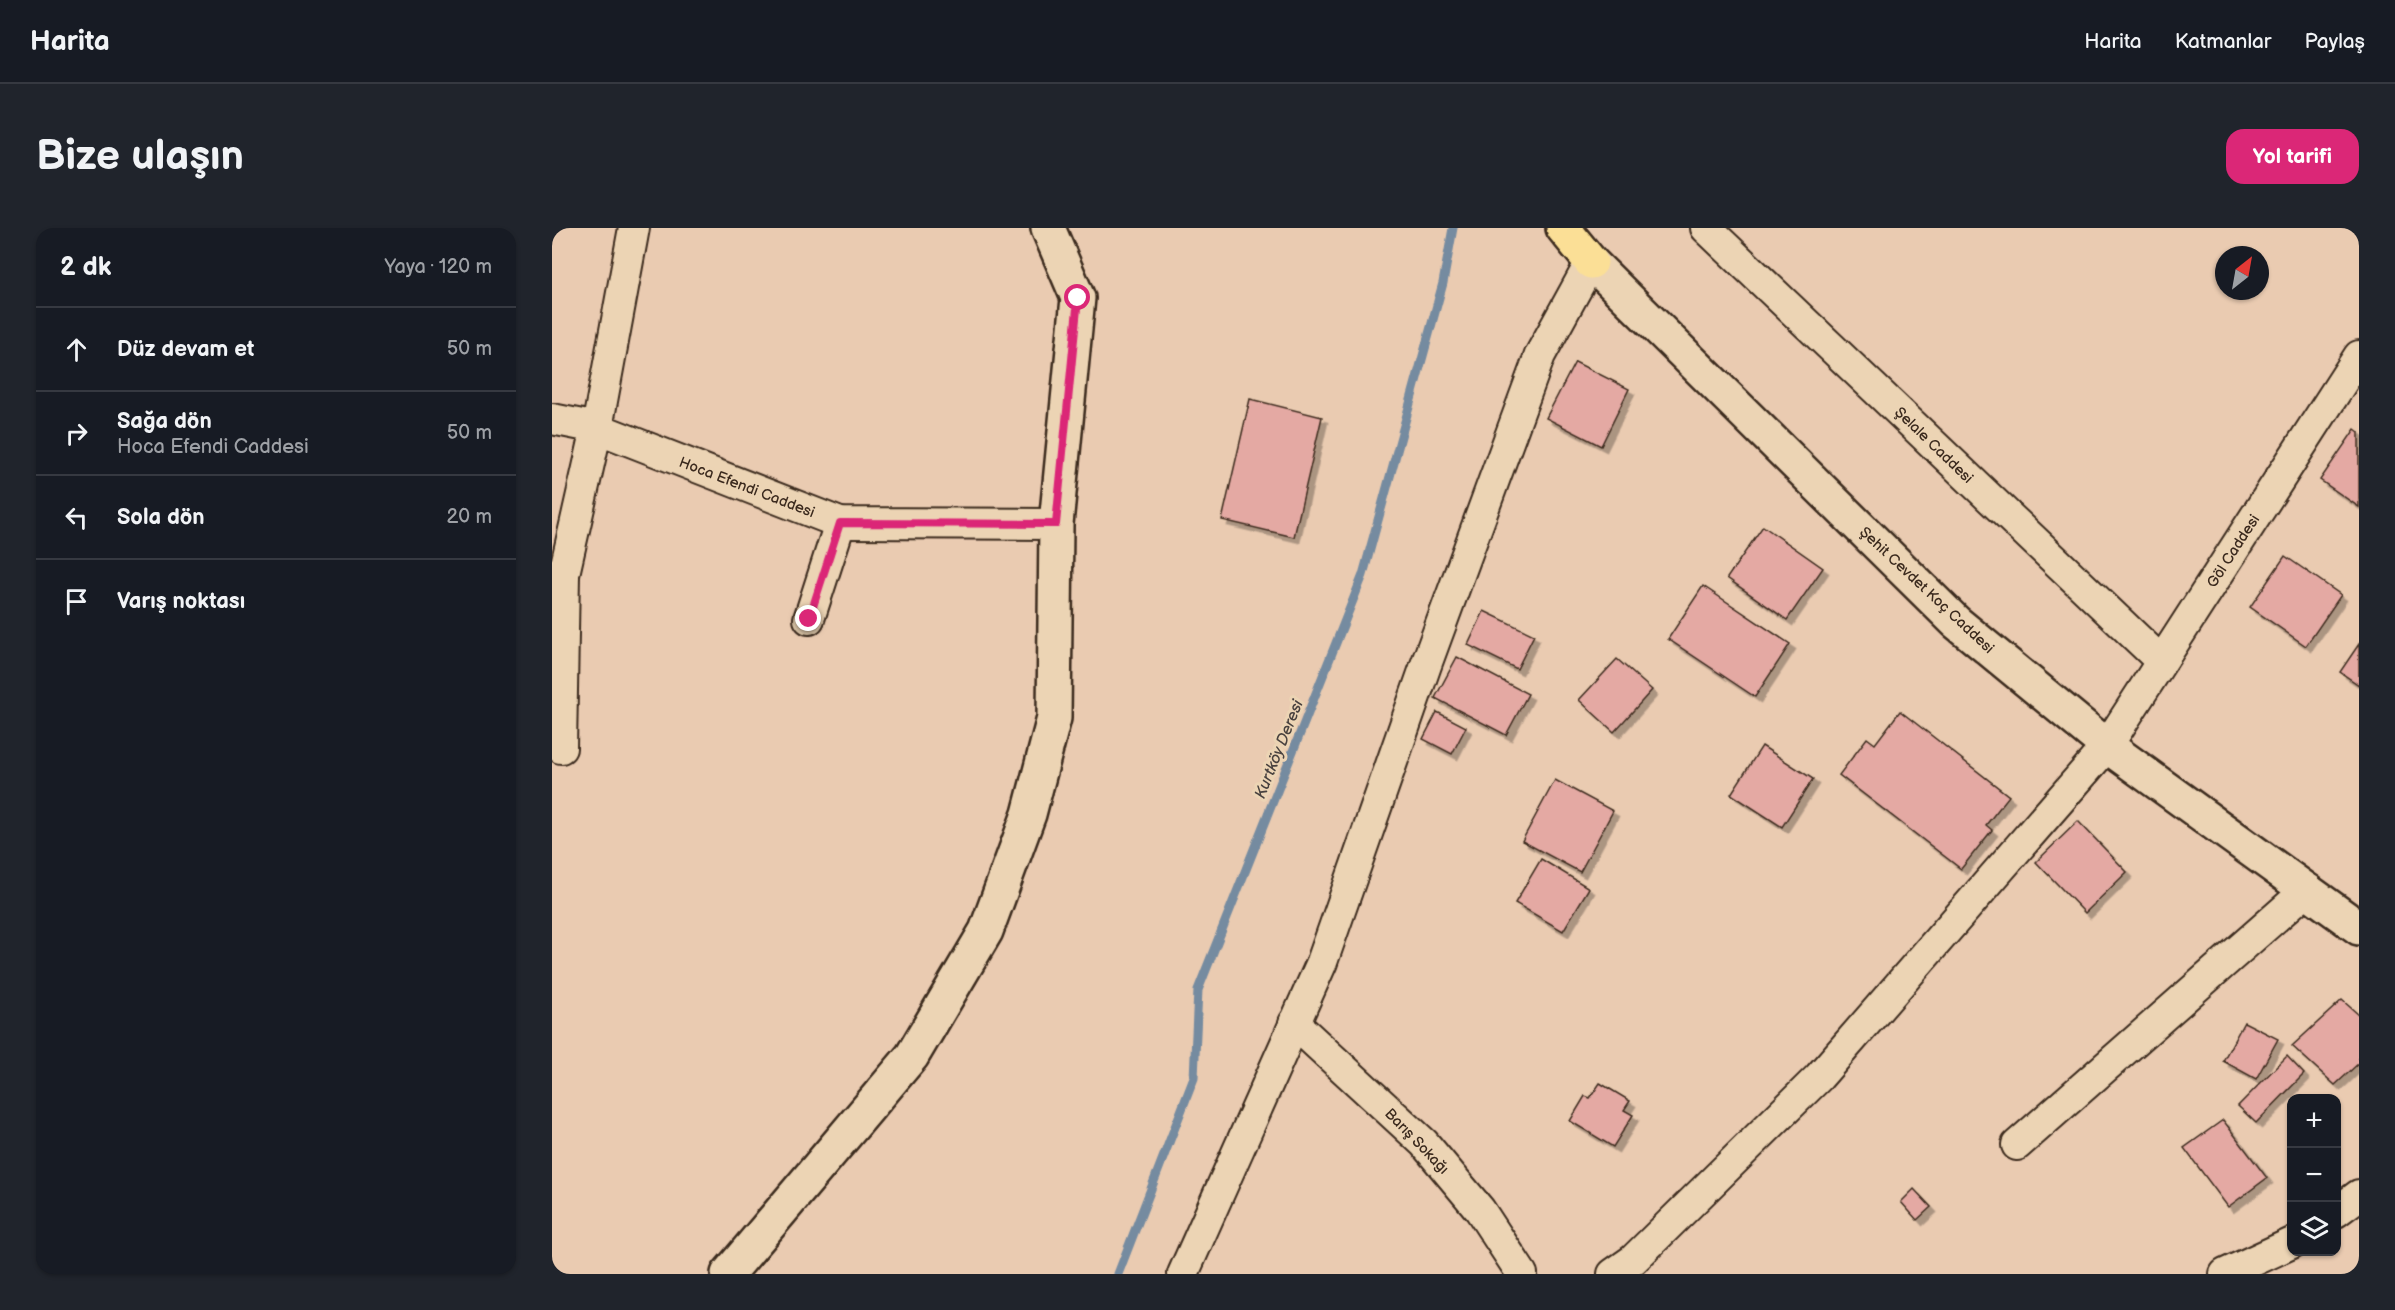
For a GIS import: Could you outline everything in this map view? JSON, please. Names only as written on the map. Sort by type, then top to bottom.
[{"type":"main road","name":"Şehit Cevdet Koç Caddesi","points":[[1563,228],[1591,262]]},
{"type":"street","points":[[561,748],[558,574],[597,428],[634,228]]},
{"type":"street","points":[[728,1274],[912,1056],[986,931],[1029,814],[1054,718],[1056,524],[1078,298],[1048,228]]},
{"type":"street","name":"Şelale Caddesi","points":[[1706,228],[1733,238],[2162,662]]},
{"type":"street","points":[[1183,1274],[1322,962],[1426,665],[1540,355],[1591,262]]},
{"type":"street","name":"Şehit Cevdet Koç Caddesi","points":[[1591,262],[1956,622],[2107,746],[2359,928]]},
{"type":"street","name":"Göl Caddesi","points":[[1613,1274],[1634,1260],[1819,1077],[2107,746],[2359,356]]},
{"type":"street","name":"Hoca Efendi Caddesi","points":[[552,419],[597,428],[840,523],[1056,524]]},
{"type":"street","points":[[809,619],[840,523]]},
{"type":"street","points":[[2017,1145],[2308,889]]},
{"type":"street","name":"Barış Sokağı","points":[[1294,1023],[1424,1143],[1480,1210],[1522,1274]]},
{"type":"street","points":[[2341,1209],[2359,1196]]},
{"type":"street","points":[[2225,1274],[2287,1245]]},
{"type":"building","points":[[1575,362],[1629,389],[1601,446],[1546,418]]},
{"type":"building","points":[[1250,399],[1322,417],[1294,537],[1222,520]]},
{"type":"building","points":[[2355,429],[2359,432],[2359,507],[2320,480]]},
{"type":"building","points":[[1763,526],[1823,568],[1787,620],[1727,578]]},
{"type":"building","points":[[2285,556],[2341,595],[2306,646],[2250,607]]},
{"type":"building","points":[[1703,586],[1790,644],[1755,697],[1668,639]]},
{"type":"building","points":[[1484,611],[1534,635],[1517,669],[1468,645]]},
{"type":"building","points":[[2359,644],[2359,685],[2340,672]]},
{"type":"building","points":[[1457,657],[1528,694],[1506,735],[1435,698]]},
{"type":"building","points":[[1617,659],[1652,690],[1614,732],[1579,700]]},
{"type":"building","points":[[1900,711],[2009,796],[1986,825],[1992,830],[1961,869],[1839,775],[1867,738],[1875,744]]},
{"type":"building","points":[[1437,712],[1466,727],[1452,754],[1423,739]]},
{"type":"building","points":[[1762,746],[1813,779],[1782,827],[1731,794]]},
{"type":"building","points":[[1555,780],[1613,811],[1580,872],[1522,841]]},
{"type":"building","points":[[2078,821],[2127,872],[2085,913],[2036,862]]},
{"type":"building","points":[[1541,859],[1589,888],[1563,931],[1515,903]]},
{"type":"building","points":[[2342,1000],[2359,1015],[2359,1063],[2335,1085],[2292,1046]]},
{"type":"building","points":[[2244,1022],[2278,1039],[2256,1079],[2223,1061]]},
{"type":"building","points":[[2287,1056],[2304,1074],[2256,1123],[2238,1106]]},
{"type":"building","points":[[1600,1083],[1630,1101],[1624,1110],[1633,1115],[1613,1147],[1570,1121],[1585,1096],[1590,1098]]},
{"type":"building","points":[[2223,1120],[2267,1178],[2228,1207],[2184,1148]]},
{"type":"building","points":[[1914,1189],[1931,1207],[1917,1220],[1901,1202]]},
{"type":"waterway","name":"Kurtköy Deresi","points":[[1118,1274],[1194,1078],[1198,990],[1363,575],[1443,283],[1453,228]]},
{"type":"route","points":[[809,619],[840,523],[1056,524],[1078,298]]}]
